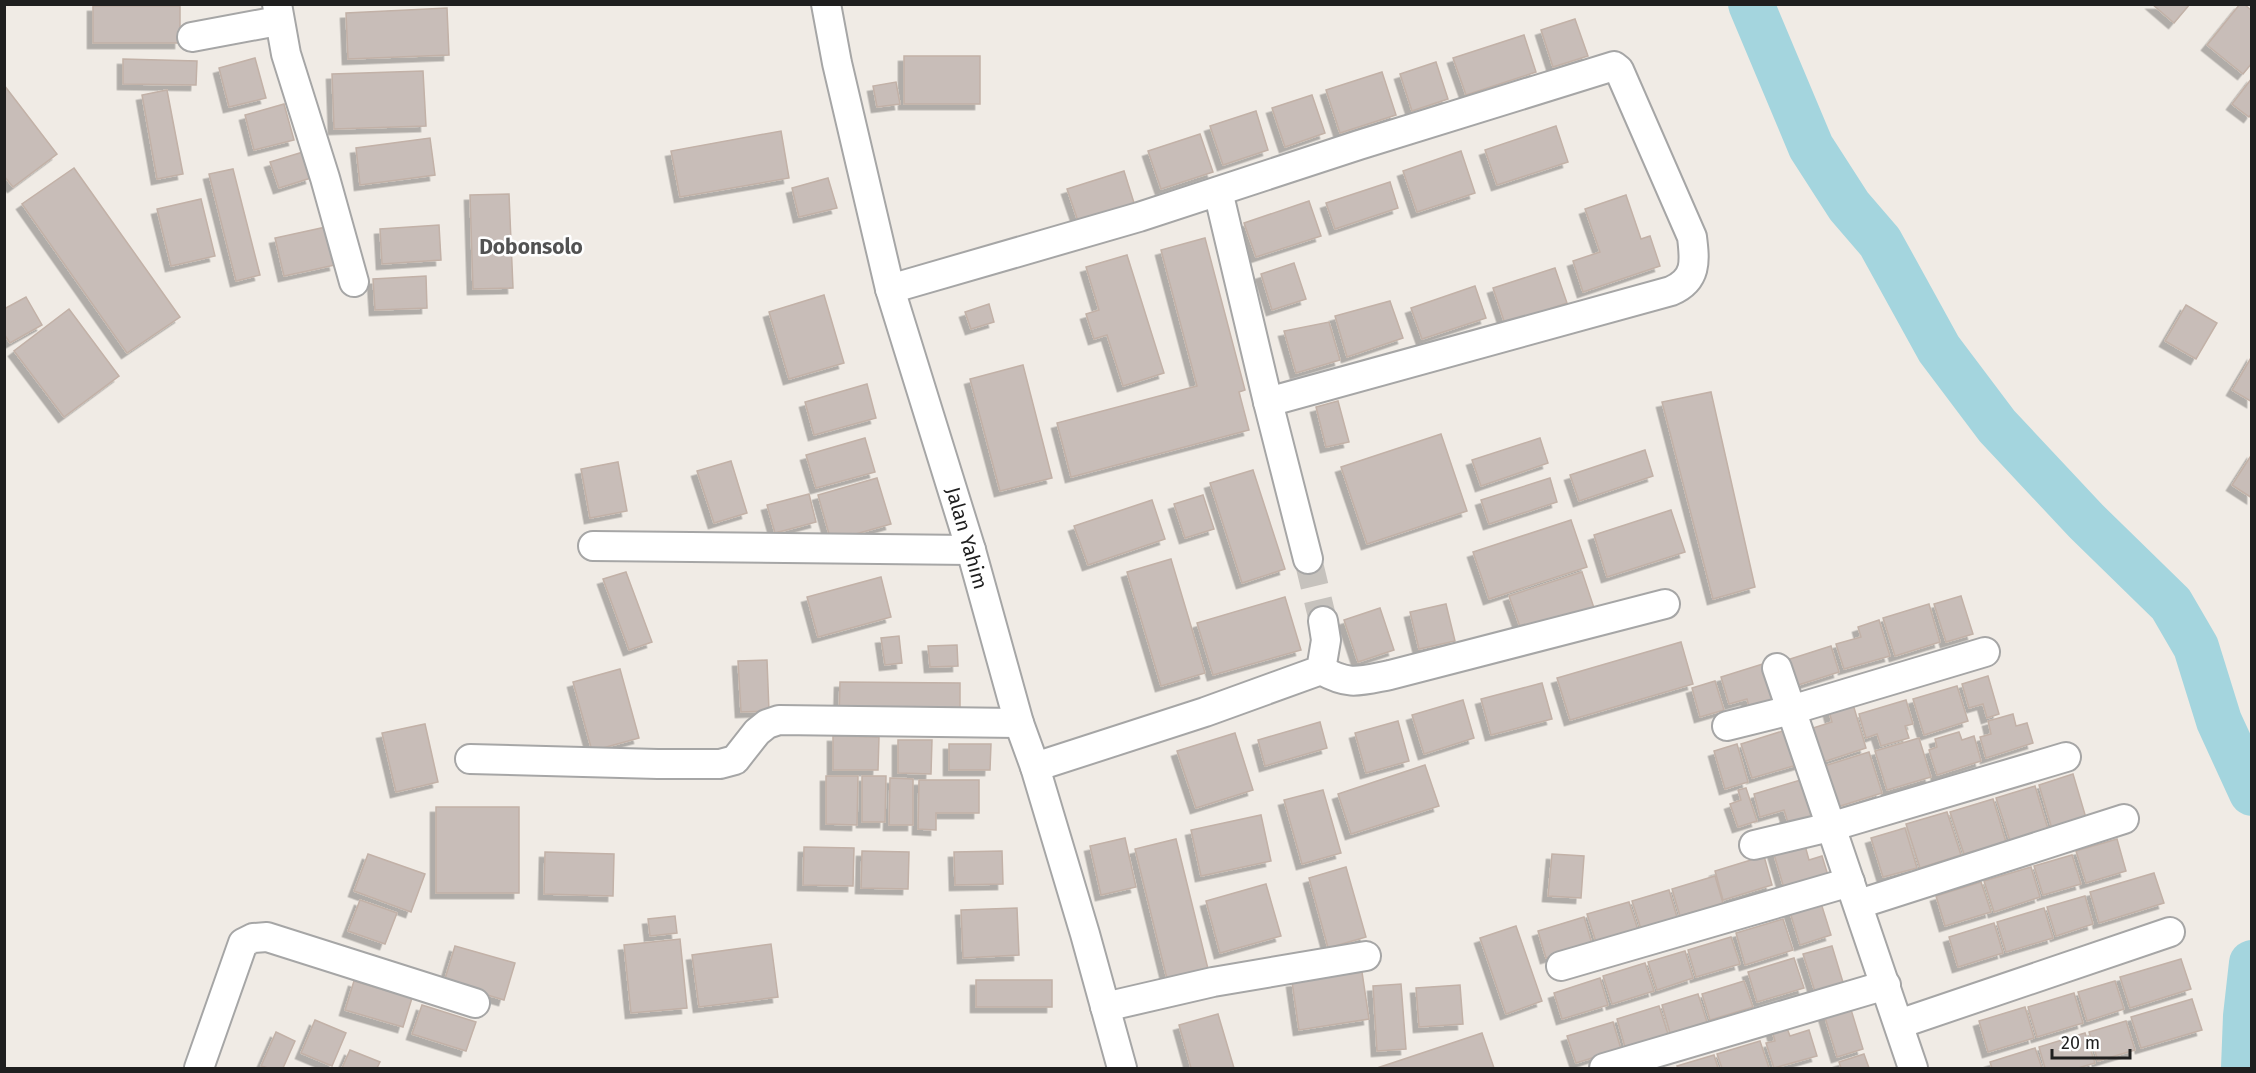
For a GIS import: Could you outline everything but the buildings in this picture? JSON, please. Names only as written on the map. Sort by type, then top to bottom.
[{"type":"street","name":"Jalan Yahim","points":[[826,4],[837,63],[890,289],[971,550],[1019,723],[1035,767],[1122,1068]]},
{"type":"street","points":[[192,37],[277,13],[286,54],[325,178],[354,282]]},
{"type":"street","points":[[890,289],[1083,234],[1614,66],[1619,70],[1692,237],[1695,259],[1691,275],[1682,286],[1671,291],[1268,402]]},
{"type":"street","points":[[1218,191],[1308,559]]},
{"type":"street","points":[[593,546],[971,550]]},
{"type":"street","points":[[1321,670],[1338,680],[1355,682],[1665,604]]},
{"type":"street","points":[[1321,670],[1326,640],[1323,621]]},
{"type":"street","points":[[1727,726],[1791,710],[1985,652]]},
{"type":"street","points":[[1778,668],[1913,1068]]},
{"type":"street","points":[[1035,767],[1205,712],[1321,670]]},
{"type":"street","points":[[470,759],[720,764],[735,760],[757,732],[767,724],[779,720],[1019,723]]},
{"type":"street","points":[[1754,845],[1830,827],[2066,757]]},
{"type":"street","points":[[1561,966],[1854,893],[2124,819]]},
{"type":"street","points":[[1899,1024],[2170,932]]},
{"type":"street","points":[[200,1068],[243,943],[253,938],[267,937],[475,1003]]},
{"type":"street","points":[[1105,1007],[1213,982],[1366,956]]},
{"type":"street","points":[[1604,1068],[1886,985]]},
{"type":"waterway","points":[[1751,4],[1811,147],[1849,206],[1880,242],[1939,349],[1997,426],[2086,521],[2171,604],[2196,647],[2219,721],[2252,793]]},
{"type":"waterway","points":[[2244,1068],[2246,1016],[2252,963]]},
{"type":"tunnel","points":[[1308,559],[1323,621]]},
{"type":"district","name":"Dobonsolo","points":[[531,247]]}]
